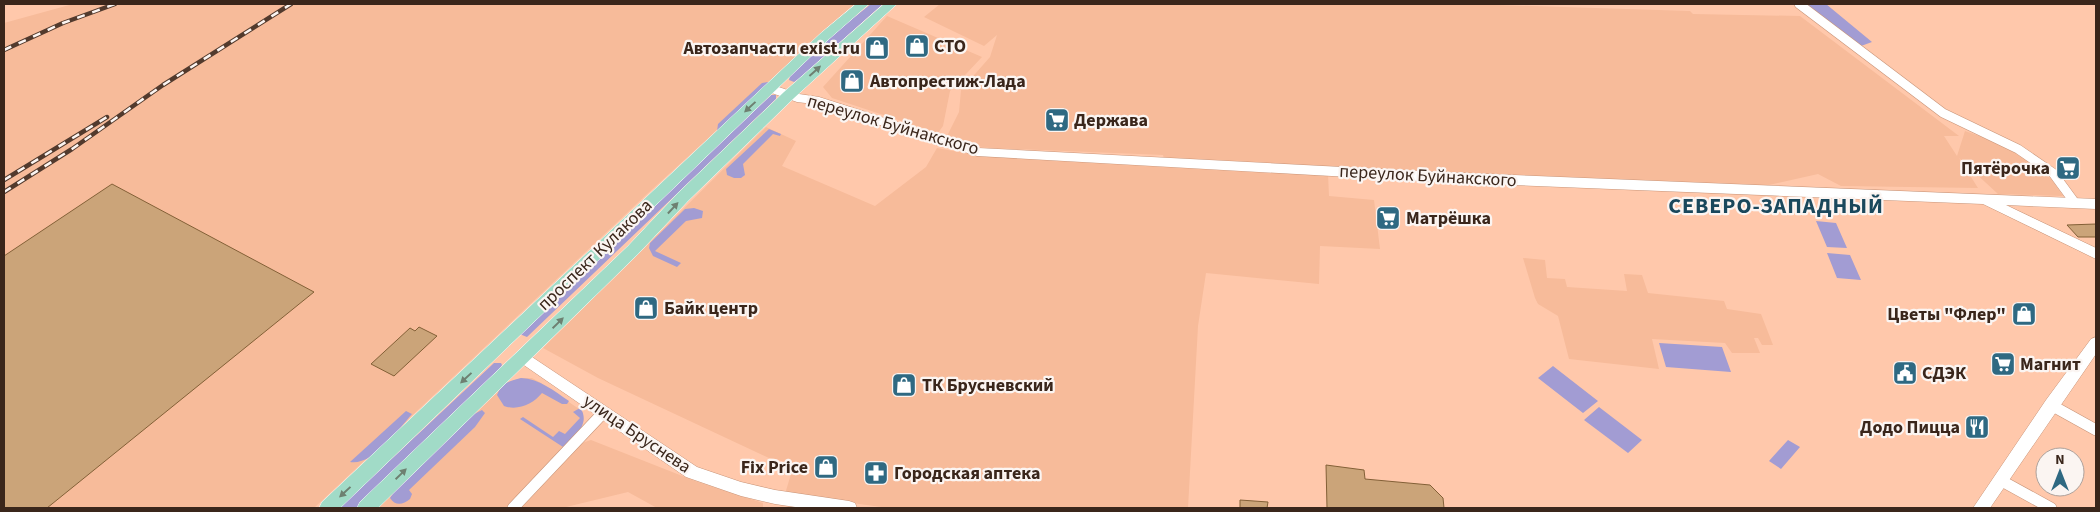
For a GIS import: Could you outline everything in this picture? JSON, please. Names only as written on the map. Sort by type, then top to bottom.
[{"type":"main road","name":"проспект Кулакова","points":[[328,508],[825,36],[863,4]]},
{"type":"main road","name":"проспект Кулакова","points":[[366,508],[523,357],[789,95],[891,4]]},
{"type":"main road","points":[[502,344],[523,357]]},
{"type":"street","points":[[1799,4],[1943,113],[2018,149],[2052,173],[2075,203]]},
{"type":"street","name":"переулок Буйнакского","points":[[770,88],[789,95],[815,100],[977,152],[1438,177],[2096,204]]},
{"type":"street","points":[[1983,200],[2096,254]]},
{"type":"street","points":[[1981,508],[2096,343]]},
{"type":"street","name":"улица Бруснева","points":[[523,357],[676,463],[709,479],[775,497],[849,508]]},
{"type":"street","points":[[2051,405],[2096,430]]},
{"type":"street","points":[[513,508],[603,413]]},
{"type":"street","points":[[2000,480],[2051,508]]},
{"type":"shaded area","points":[[73,4],[855,4],[647,194],[314,508],[4,508],[4,23]]},
{"type":"shaded area","points":[[871,4],[883,4],[799,79],[794,82],[789,80],[790,76],[838,30]]},
{"type":"shaded area","points":[[940,4],[1464,4],[1690,11],[1693,14],[1800,16],[1959,136],[1944,136],[1957,156],[1965,131],[1985,138],[2019,153],[2038,166],[2052,180],[2063,196],[1998,194],[1959,158],[1978,188],[1841,186],[1818,174],[1760,187],[1164,159],[1163,155],[989,148],[970,145],[946,138],[959,112],[961,90],[990,57],[997,35],[984,46],[924,17]]},
{"type":"shaded area","points":[[1805,4],[1826,4],[1872,42],[1861,46]]},
{"type":"shaded area","points":[[887,16],[982,57],[950,91],[943,126],[938,133],[832,98],[823,87]]},
{"type":"shaded area","points":[[762,83],[772,83],[717,131],[718,124]]},
{"type":"shaded area","points":[[771,95],[776,95],[776,99],[527,337],[517,333]]},
{"type":"shaded area","points":[[766,127],[796,141],[782,166],[875,206],[926,167],[937,148],[981,156],[1328,174],[1329,196],[1374,200],[1380,249],[1320,246],[1319,284],[1206,273],[1198,326],[1188,508],[889,508],[785,494],[794,464],[769,458],[598,378],[543,348]]},
{"type":"shaded area","points":[[769,129],[781,134],[780,136],[773,134],[743,164],[745,175],[741,178],[734,178],[727,175],[726,169]]},
{"type":"shaded area","points":[[694,208],[703,211],[702,218],[686,221],[655,251],[681,263],[677,267],[653,256],[649,248],[650,243],[685,209]]},
{"type":"shaded area","points":[[1816,221],[1836,223],[1847,248],[1827,247]]},
{"type":"shaded area","points":[[1827,253],[1850,255],[1861,280],[1837,278]]},
{"type":"shaded area","points":[[1523,258],[1545,260],[1547,278],[1565,279],[1567,287],[1627,291],[1624,274],[1642,275],[1648,293],[1724,301],[1727,309],[1761,314],[1773,345],[1762,345],[1758,338],[1754,338],[1760,353],[1732,353],[1725,343],[1652,339],[1659,369],[1569,359],[1558,316],[1538,304]]},
{"type":"shaded area","points":[[1659,343],[1722,347],[1731,372],[1666,367]]},
{"type":"shaded area","points":[[494,363],[501,363],[499,371],[357,508],[339,508]]},
{"type":"shaded area","points":[[1553,366],[1598,401],[1583,413],[1538,378]]},
{"type":"shaded area","points":[[521,378],[532,378],[582,411],[584,420],[579,431],[579,444],[591,440],[695,481],[763,503],[763,508],[657,508],[628,492],[562,508],[376,508],[503,384]]},
{"type":"shaded area","points":[[521,378],[541,383],[569,401],[567,404],[562,404],[542,393],[525,406],[515,408],[504,406],[497,395],[499,391],[506,383]]},
{"type":"shaded area","points":[[1599,407],[1642,440],[1628,453],[1584,420]]},
{"type":"shaded area","points":[[580,408],[583,413],[583,424],[577,435],[563,447],[520,419],[523,417],[553,437],[559,431],[565,434],[580,418],[573,412]]},
{"type":"shaded area","points":[[482,410],[485,413],[475,427],[409,490],[412,494],[410,499],[405,503],[399,504],[392,501],[390,498],[393,493],[474,414]]},
{"type":"shaded area","points":[[406,411],[412,414],[384,446],[376,453],[359,462],[350,462]]},
{"type":"shaded area","points":[[1788,440],[1800,447],[1781,469],[1769,461]]},
{"type":"building","points":[[112,184],[314,292],[47,508],[4,508],[4,256]]},
{"type":"building","points":[[2096,224],[2096,237],[2078,237],[2067,225]]},
{"type":"building","points":[[419,327],[437,336],[394,376],[371,364],[410,328],[415,331]]},
{"type":"building","points":[[1326,465],[1364,470],[1365,479],[1430,485],[1443,498],[1444,508],[1327,508]]},
{"type":"building","points":[[1240,500],[1268,502],[1267,508],[1240,508]]},
{"type":"railway","points":[[4,50],[63,23],[115,4]]},
{"type":"railway","points":[[4,192],[72,149],[163,85],[291,4]]},
{"type":"railway","points":[[4,180],[107,117]]},
{"type":"place","name":"СТО","points":[[917,46]]},
{"type":"place","name":"Автозапчасти exist.ru","points":[[877,48]]},
{"type":"place","name":"Автопрестиж-Лада","points":[[852,81]]},
{"type":"place","name":"Держава","points":[[1057,120]]},
{"type":"place","name":"Пятёрочка","points":[[2068,168]]},
{"type":"place","name":"Матрёшка","points":[[1388,218]]},
{"type":"place","name":"Байк центр","points":[[646,308]]},
{"type":"place","name":"Цветы \"Флер\"","points":[[2024,314]]},
{"type":"place","name":"Магнит","points":[[2003,364]]},
{"type":"place","name":"СДЭК","points":[[1905,373]]},
{"type":"place","name":"ТК Брусневский","points":[[904,385]]},
{"type":"place","name":"Додо Пицца","points":[[1977,427]]},
{"type":"place","name":"Fix Price","points":[[826,467]]},
{"type":"place","name":"Городская аптека","points":[[876,473]]},
{"type":"district","name":"СЕВЕРО-ЗАПАДНЫЙ","points":[[1776,206]]}]
